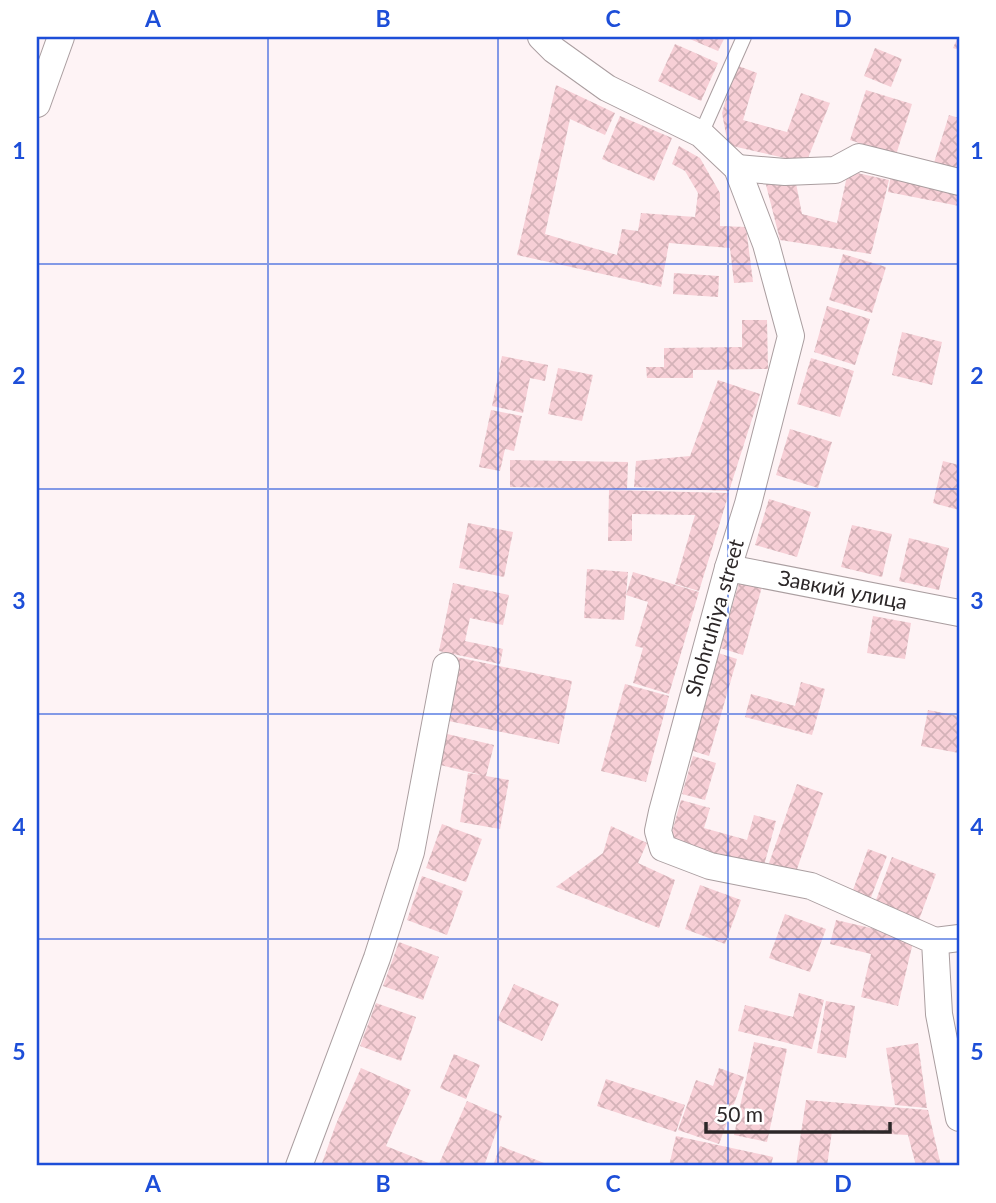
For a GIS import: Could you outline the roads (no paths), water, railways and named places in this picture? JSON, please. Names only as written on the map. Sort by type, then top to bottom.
[{"type":"street","points":[[37,104],[61,37]]},
{"type":"street","name":"Shohruhiya street","points":[[541,37],[580,70],[607,88],[701,134],[737,168],[766,244],[791,336],[748,504],[662,812],[658,831],[663,848],[710,866],[811,886],[947,940],[939,1014],[959,1118]]},
{"type":"street","points":[[737,168],[785,172],[835,170],[859,157],[959,182]]},
{"type":"street","name":"Завкий улица","points":[[728,568],[959,613]]},
{"type":"street","points":[[299,1166],[377,958],[411,852],[446,666]]},
{"type":"lane","points":[[701,134],[744,37]]}]
